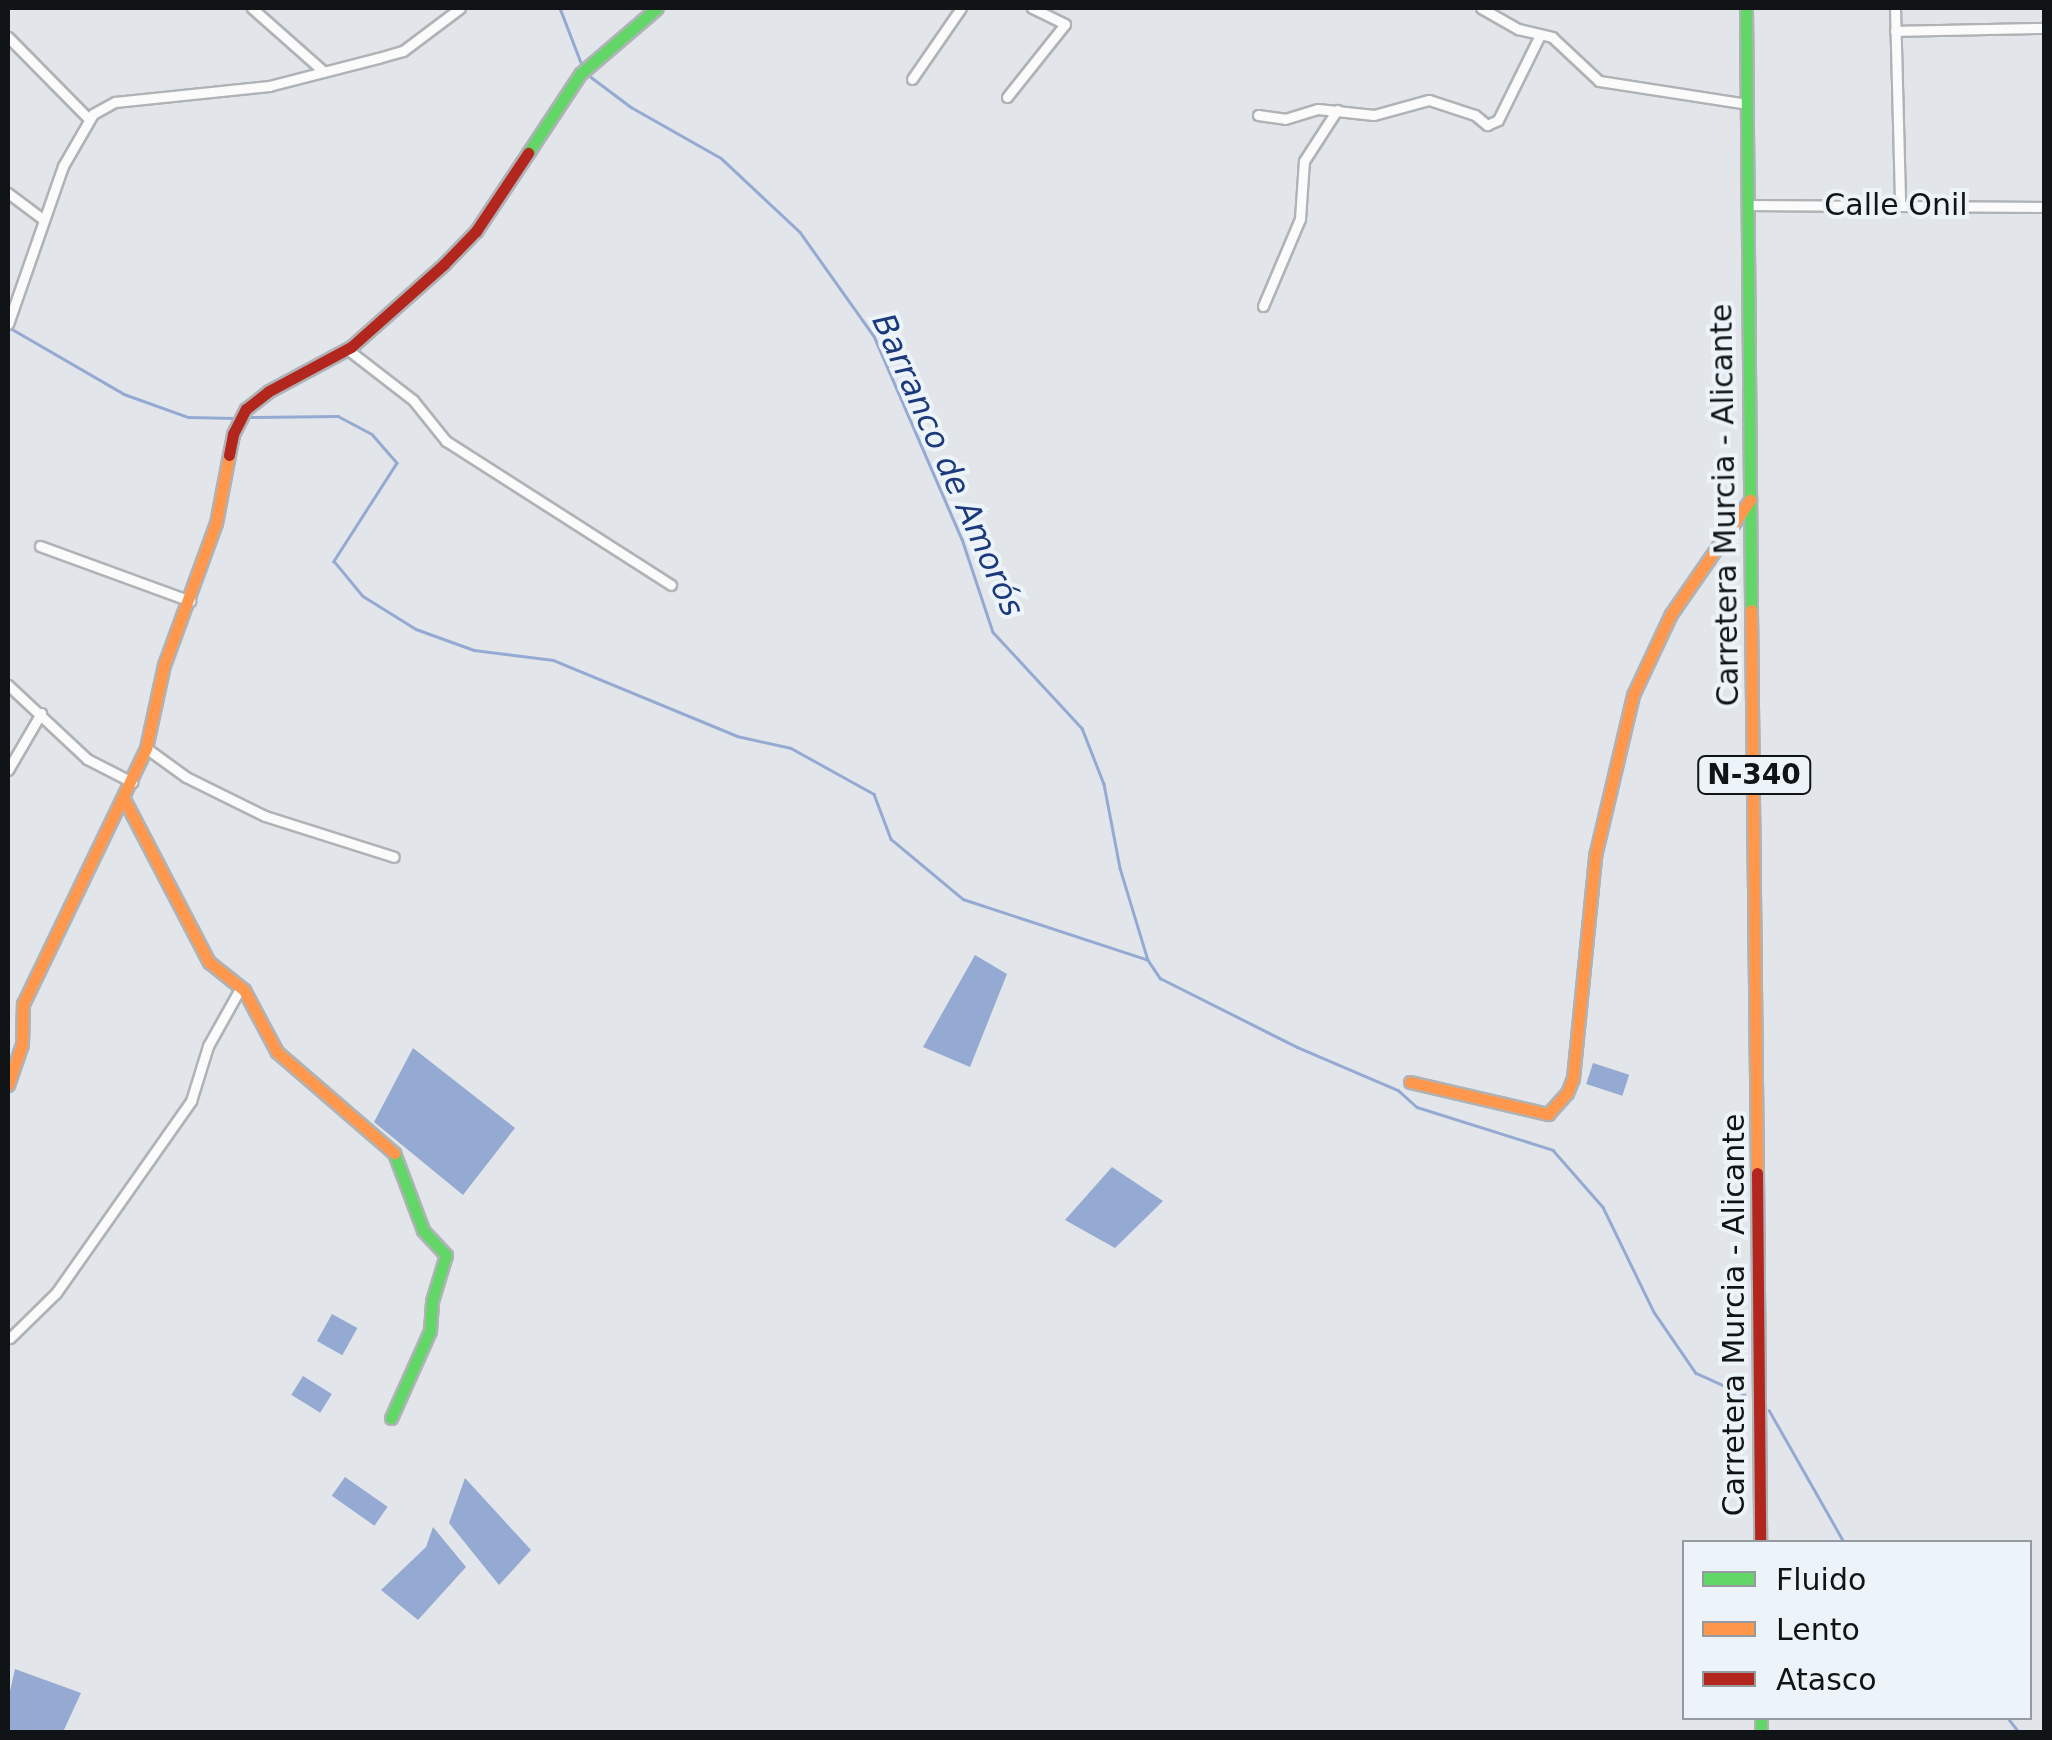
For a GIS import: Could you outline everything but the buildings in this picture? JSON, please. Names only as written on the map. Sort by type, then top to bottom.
[{"type":"main road","points":[[8,1085],[22,1044],[24,1004],[146,748],[164,665],[216,524],[233,434],[246,409],[268,391],[347,349],[476,232],[580,74],[657,8]]},
{"type":"main road","name":"Carretera Murcia - Alicante","points":[[1746,8],[1760,1540]]},
{"type":"main road","points":[[1410,1082],[1548,1114],[1557,1109],[1573,1078],[1595,856],[1632,695],[1670,614],[1750,500]]},
{"type":"main road","points":[[124,799],[209,962],[240,987],[277,1052],[397,1156],[423,1230],[446,1255],[432,1301],[430,1330],[390,1418]]},
{"type":"street","points":[[252,8],[324,72]]},
{"type":"street","points":[[8,324],[62,166],[89,119],[115,102],[269,86],[403,51],[460,8]]},
{"type":"street","points":[[912,80],[962,8]]},
{"type":"street","points":[[1007,97],[1065,24],[1032,8]]},
{"type":"street","points":[[1482,8],[1518,29],[1552,37],[1599,80],[1747,104]]},
{"type":"street","points":[[1895,8],[1900,203]]},
{"type":"street","points":[[1895,30],[2044,28]]},
{"type":"street","points":[[1258,115],[1285,118],[1318,109],[1374,114],[1429,100],[1475,114],[1487,125],[1498,120],[1540,34]]},
{"type":"street","points":[[8,36],[89,119]]},
{"type":"street","points":[[1263,306],[1300,219],[1304,160],[1337,110]]},
{"type":"street","points":[[8,194],[44,220]]},
{"type":"street","name":"Calle Onil","points":[[1747,205],[1900,203],[2044,207]]},
{"type":"street","points":[[347,349],[413,400],[446,441],[671,585]]},
{"type":"street","points":[[40,546],[190,601]]},
{"type":"street","points":[[8,685],[87,759],[132,782]]},
{"type":"street","points":[[8,770],[41,713]]},
{"type":"street","points":[[146,748],[186,777],[265,816],[394,857]]},
{"type":"street","points":[[10,1338],[56,1293],[191,1101],[208,1046],[240,987]]},
{"type":"water","points":[[975,955],[1007,974],[970,1067],[923,1047]]},
{"type":"water","points":[[413,1048],[515,1128],[463,1195],[374,1122]]},
{"type":"water","points":[[1593,1063],[1629,1075],[1622,1096],[1586,1084]]},
{"type":"water","points":[[1112,1167],[1163,1201],[1115,1248],[1065,1220]]},
{"type":"water","points":[[332,1314],[357,1328],[342,1355],[317,1341]]},
{"type":"water","points":[[303,1376],[332,1394],[320,1413],[291,1395]]},
{"type":"water","points":[[345,1477],[388,1507],[374,1526],[332,1496]]},
{"type":"water","points":[[465,1478],[531,1550],[499,1585],[449,1523]]},
{"type":"water","points":[[433,1527],[466,1567],[418,1620],[381,1590],[426,1547]]},
{"type":"water","points":[[15,1669],[81,1693],[63,1732],[8,1732],[8,1700]]},
{"type":"waterway","name":"Barranco de Amorós","points":[[560,8],[582,65]]},
{"type":"waterway","name":"Barranco de Amorós","points":[[591,77],[631,107],[721,158],[800,232],[874,336],[962,539],[993,632],[1082,728],[1104,784],[1120,868],[1148,960],[1160,978],[1297,1047],[1398,1090],[1417,1107],[1553,1150],[1603,1207],[1654,1312],[1696,1373],[1745,1395]]},
{"type":"waterway","points":[[12,329],[124,394],[188,417],[234,418]]},
{"type":"waterway","points":[[247,417],[338,416],[372,434],[397,463],[334,561],[363,596],[416,629],[474,650],[553,660],[737,736],[791,748],[874,794],[891,839],[963,899],[1146,959]]},
{"type":"waterway","name":"Barranco de Amorós","points":[[1769,1410],[1843,1540]]},
{"type":"waterway","name":"Barranco de Amorós","points":[[2010,1720],[2019,1732]]},
{"type":"traffic: fast","points":[[528,153],[580,74],[657,8]]},
{"type":"traffic: fast","points":[[1746,8],[1751,610]]},
{"type":"traffic: fast","points":[[391,1418],[430,1331],[432,1301],[446,1255],[423,1230],[394,1153]]},
{"type":"traffic: fast","points":[[1761,1720],[1761,1732]]},
{"type":"traffic: slow","points":[[8,1085],[22,1044],[23,1004],[146,748],[164,665],[216,523],[229,455]]},
{"type":"traffic: slow","points":[[1410,1082],[1548,1114],[1567,1093],[1573,1078],[1595,856],[1633,695],[1671,614],[1750,500]]},
{"type":"traffic: slow","points":[[1751,610],[1757,1173]]},
{"type":"traffic: slow","points":[[124,799],[209,962],[244,990],[277,1052],[394,1153]]},
{"type":"traffic: jam","points":[[229,455],[233,434],[246,409],[269,391],[351,347],[444,264],[476,231],[528,153]]},
{"type":"traffic: jam","points":[[1757,1173],[1760,1540]]}]
